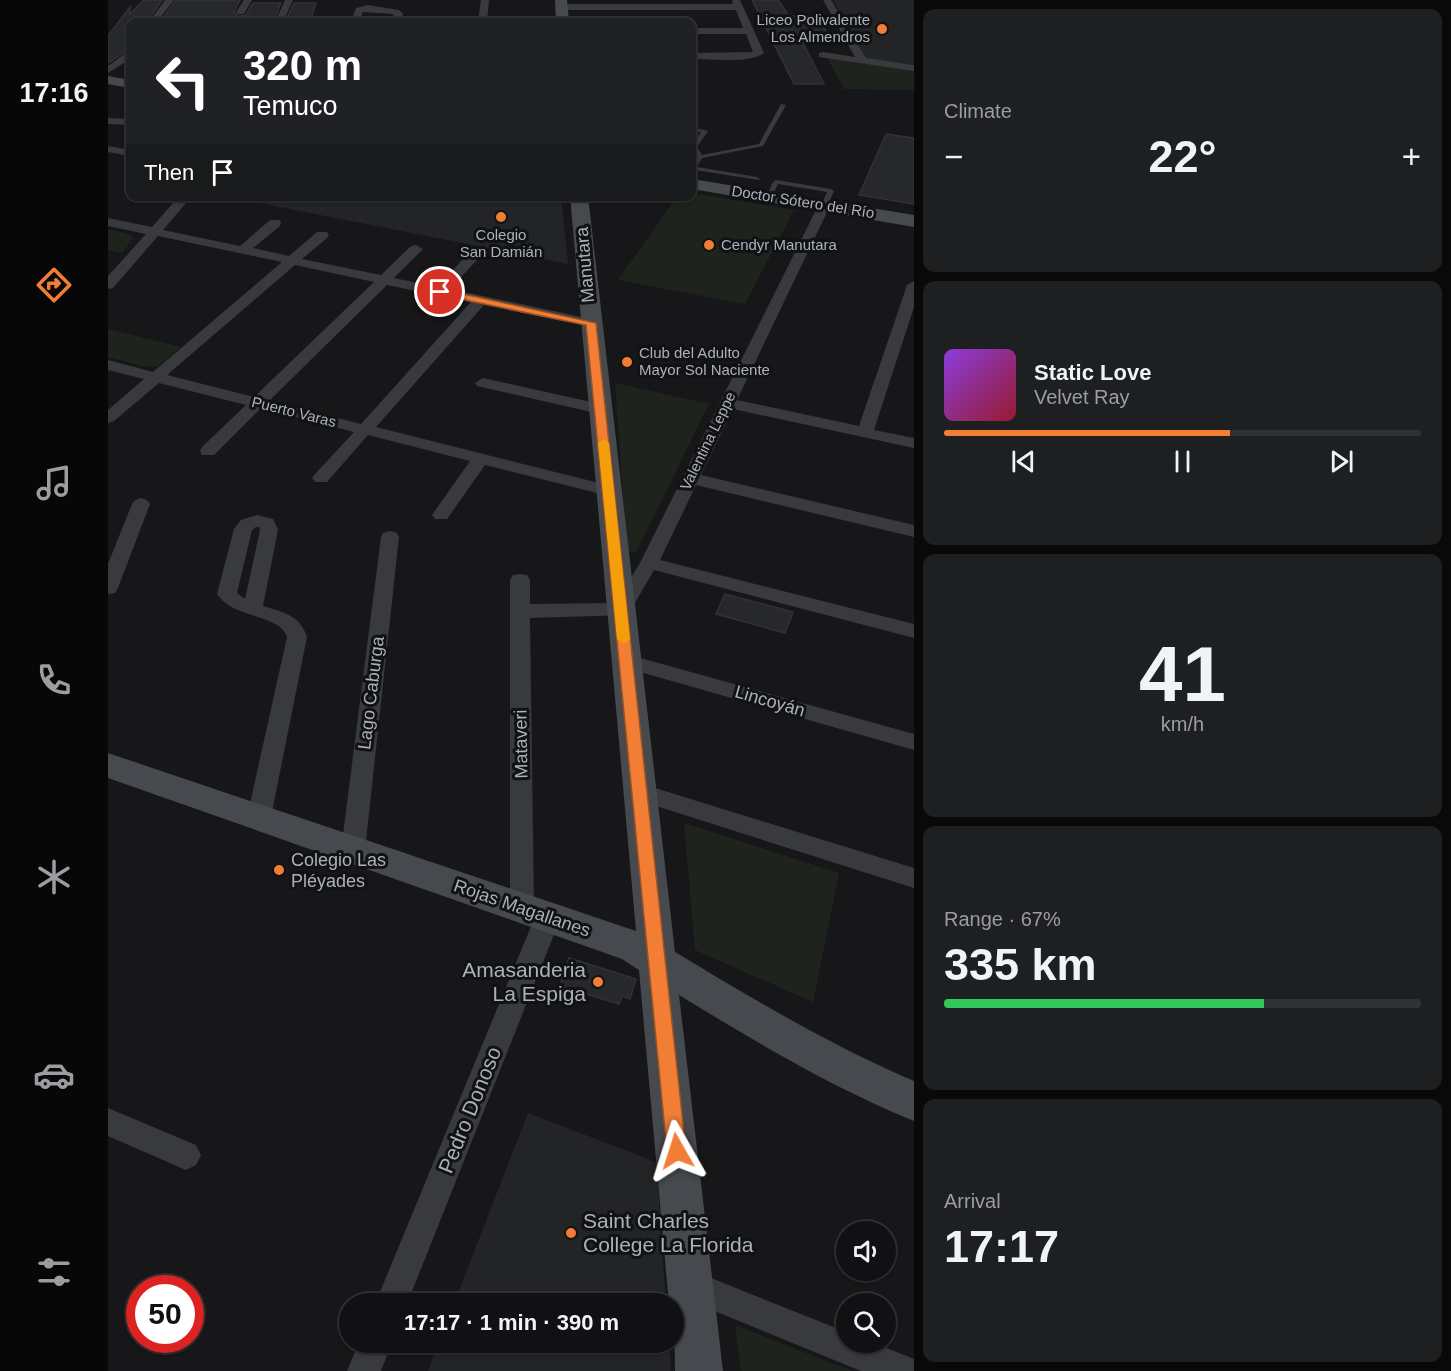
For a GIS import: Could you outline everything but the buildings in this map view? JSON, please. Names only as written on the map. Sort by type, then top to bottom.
[{"type":"main road","points":[[108,80],[126,83]]},
{"type":"main road","name":"Doctor Sótero del Río","points":[[696,175],[769,197],[914,221]]},
{"type":"main road","name":"Manutara","points":[[579,201],[699,1371]]},
{"type":"main road","name":"Rojas Magallanes","points":[[108,765],[633,947],[786,1040],[845,1071],[914,1101]]},
{"type":"street","points":[[156,18],[170,0]]},
{"type":"street","points":[[241,12],[248,0]]},
{"type":"street","points":[[281,18],[289,0]]},
{"type":"street","points":[[483,18],[485,0]]},
{"type":"street","points":[[827,0],[862,60]]},
{"type":"street","points":[[561,4],[737,4],[759,52],[756,55],[696,56]]},
{"type":"street","points":[[356,18],[359,10],[368,8],[398,13],[397,18]]},
{"type":"street","points":[[696,31],[750,31]]},
{"type":"street","points":[[823,55],[914,68]]},
{"type":"street","points":[[108,70],[126,58]]},
{"type":"street","points":[[108,121],[126,122]]},
{"type":"street","points":[[108,149],[126,152]]},
{"type":"street","points":[[108,285],[182,201]]},
{"type":"street","name":"Valentina Leppe","points":[[621,610],[649,563],[824,206]]},
{"type":"street","points":[[108,222],[591,323]]},
{"type":"street","points":[[243,250],[275,223]]},
{"type":"street","points":[[108,418],[322,236]]},
{"type":"street","points":[[208,451],[416,249]]},
{"type":"street","points":[[440,292],[470,260]]},
{"type":"street","points":[[866,433],[914,285]]},
{"type":"street","points":[[321,478],[481,300]]},
{"type":"street","name":"Puerto Varas","points":[[108,365],[609,491]]},
{"type":"street","points":[[483,383],[600,409]]},
{"type":"street","points":[[727,403],[914,443]]},
{"type":"street","points":[[441,515],[481,458]]},
{"type":"street","points":[[690,478],[914,531]]},
{"type":"street","points":[[108,588],[141,504]]},
{"type":"street","name":"Lago Caburga","points":[[353,850],[390,537]]},
{"type":"street","points":[[649,563],[914,631]]},
{"type":"street","name":"Mataveri","points":[[520,580],[535,912]]},
{"type":"street","points":[[252,610],[289,623],[297,632],[259,818]]},
{"type":"street","points":[[520,611],[621,610]]},
{"type":"street","name":"Lincoyán","points":[[626,661],[914,742]]},
{"type":"street","points":[[639,792],[914,879]]},
{"type":"street","name":"Pedro Donoso","points":[[395,1293],[535,912]]},
{"type":"street","points":[[108,1122],[186,1155]]},
{"type":"street","points":[[691,1286],[902,1371]]},
{"type":"street","points":[[364,1371],[371,1353]]},
{"type":"lane","points":[[700,157],[761,145],[783,105]]},
{"type":"lane","points":[[696,130],[705,131],[696,144]]},
{"type":"lane","points":[[696,150],[700,157]]},
{"type":"lane","points":[[696,166],[700,157]]},
{"type":"lane","points":[[696,174],[757,179]]},
{"type":"shaded area","name":"Liceo Polivalente Los Almendros","points":[[833,0],[914,0],[914,65],[866,59]]},
{"type":"shaded area","points":[[827,58],[914,69],[914,90],[844,89]]},
{"type":"shaded area","name":"Cendyr Manutara","points":[[696,194],[794,210],[745,304],[618,280],[674,201],[696,201]]},
{"type":"shaded area","name":"Colegio San Damián","points":[[249,201],[561,201],[568,264]]},
{"type":"shaded area","points":[[108,229],[131,235],[133,239],[122,253],[108,250]]},
{"type":"shaded area","points":[[108,329],[181,347],[158,366],[147,367],[108,357]]},
{"type":"shaded area","points":[[615,383],[709,404],[636,552],[627,552]]},
{"type":"shaded area","points":[[684,823],[839,873],[813,1002],[695,950]]},
{"type":"shaded area","name":"Saint Charles College La Florida","points":[[528,1113],[656,1162],[665,1293],[458,1293]]},
{"type":"shaded area","points":[[735,1325],[852,1371],[741,1371]]},
{"type":"shaded area","points":[[435,1353],[670,1353],[671,1371],[428,1371]]},
{"type":"slow traffic","points":[[604,443],[624,639]]},
{"type":"place","name":"Liceo Polivalente Los Almendros","points":[[882,29]]},
{"type":"place","name":"Colegio San Damián","points":[[501,217]]},
{"type":"place","name":"Cendyr Manutara","points":[[709,245]]},
{"type":"place","name":"Club del Adulto Mayor Sol Naciente","points":[[627,362]]},
{"type":"place","name":"Colegio Las Pléyades","points":[[279,870]]},
{"type":"place","name":"Amasanderia La Espiga","points":[[598,982]]},
{"type":"place","name":"Saint Charles College La Florida","points":[[571,1233]]},
{"type":"route","points":[[440,292],[591,323],[677,1151]]}]
